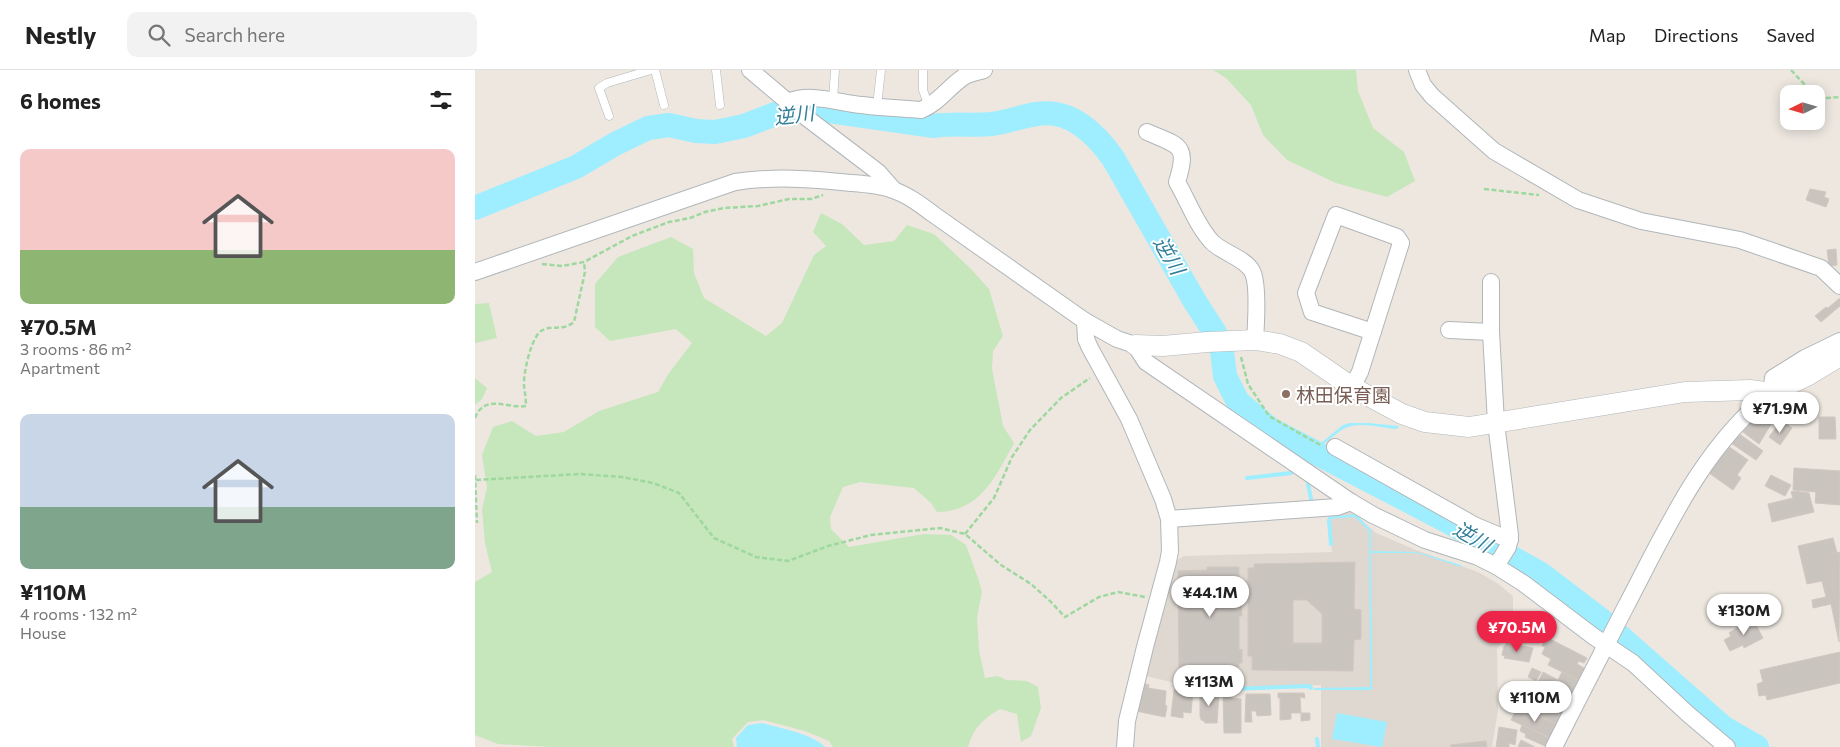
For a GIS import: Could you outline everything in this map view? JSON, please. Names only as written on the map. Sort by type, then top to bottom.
[{"type":"street","points":[[750,70],[807,118],[878,172],[893,189],[933,214],[1085,320],[1117,339],[1135,345],[1163,346],[1244,340],[1280,344],[1301,352],[1352,387],[1402,414],[1425,422],[1469,427],[1685,392],[1750,390],[1771,393]]},
{"type":"street","points":[[790,103],[794,99],[807,98],[921,110],[929,107],[963,78],[971,73],[984,70]]},
{"type":"street","points":[[1417,70],[1423,85],[1432,96],[1494,151],[1578,200],[1641,221],[1740,240],[1821,268],[1840,286]]},
{"type":"street","points":[[1147,132],[1178,146],[1183,154],[1183,164],[1177,182],[1201,225],[1211,241],[1252,270],[1255,281],[1244,340]]},
{"type":"street","points":[[475,272],[735,182],[764,178],[838,182],[893,189]]},
{"type":"street","points":[[1352,387],[1360,372],[1373,332],[1401,243],[1397,237],[1336,215],[1306,294],[1312,312],[1373,332]]},
{"type":"street","points":[[1491,282],[1491,332],[1504,553]]},
{"type":"street","points":[[1085,320],[1086,338],[1129,419],[1163,499],[1169,519],[1170,551],[1129,712],[1125,747]]},
{"type":"street","points":[[1449,330],[1491,332]]},
{"type":"street","points":[[1771,393],[1773,378],[1805,358],[1840,341]]},
{"type":"street","points":[[1135,345],[1146,362],[1351,502],[1400,529],[1425,540],[1478,557],[1504,553]]},
{"type":"street","points":[[1554,747],[1666,528],[1706,464],[1752,407],[1771,393],[1807,376],[1840,356]]},
{"type":"street","points":[[1335,447],[1476,526],[1504,553],[1523,583],[1611,635],[1633,663],[1727,747]]},
{"type":"street","points":[[1169,519],[1337,507],[1351,502]]},
{"type":"lane","points":[[609,116],[599,88],[607,83],[653,70],[664,105]]},
{"type":"lane","points":[[716,70],[721,105]]},
{"type":"lane","points":[[833,100],[835,70]]},
{"type":"lane","points":[[877,106],[881,70]]},
{"type":"lane","points":[[923,70],[923,90],[929,107]]},
{"type":"path","points":[[1791,70],[1805,85],[1827,98],[1840,97]]},
{"type":"path","points":[[523,256],[544,265],[553,266],[584,262],[632,236],[669,222],[724,208],[758,206],[789,199],[820,198],[834,188],[838,182]]},
{"type":"path","points":[[1484,189],[1541,195]]},
{"type":"path","points":[[475,418],[484,406],[492,404],[526,406],[524,385],[534,338],[547,329],[567,328],[574,322],[585,272],[584,262]]},
{"type":"path","points":[[1244,340],[1241,362],[1248,384],[1269,416],[1327,448],[1335,447]]},
{"type":"path","points":[[965,534],[993,498],[1011,457],[1030,430],[1061,398],[1102,370]]},
{"type":"path","points":[[476,480],[580,474],[621,477],[653,483],[679,493],[714,538],[756,556],[788,561],[828,546],[871,535],[940,528],[965,534],[1001,565],[1031,584],[1050,600],[1065,617],[1099,597],[1118,592],[1159,600]]},
{"type":"path","points":[[475,475],[477,523]]},
{"type":"shaded area","points":[[1352,512],[1376,533],[1416,550],[1478,572],[1497,583],[1513,596],[1513,639],[1503,640],[1497,649],[1498,710],[1492,747],[1321,747],[1321,685],[1231,687],[1175,683],[1142,675],[1174,562],[1184,556],[1332,552],[1330,513]]},
{"type":"green space","points":[[1213,70],[1356,70],[1358,91],[1373,128],[1404,152],[1415,181],[1387,197],[1336,183],[1287,160],[1263,135],[1251,105],[1226,78]]},
{"type":"green space","points":[[821,213],[842,224],[864,245],[894,241],[907,225],[934,234],[989,289],[1003,336],[993,351],[992,369],[1003,426],[1014,443],[993,479],[976,499],[965,506],[937,512],[931,503],[914,488],[860,482],[843,487],[830,517],[831,529],[849,547],[924,534],[951,535],[966,545],[982,592],[977,617],[979,651],[985,678],[998,676],[1006,680],[1027,681],[1038,687],[1041,708],[1031,736],[1021,742],[1017,714],[1000,709],[980,724],[973,734],[968,747],[833,747],[829,741],[805,731],[763,720],[748,722],[732,739],[734,747],[552,747],[498,744],[475,735],[475,582],[492,572],[485,543],[482,510],[487,487],[482,455],[493,427],[512,421],[536,436],[564,432],[599,411],[658,392],[669,373],[692,343],[676,329],[610,341],[595,327],[595,284],[618,257],[671,237],[693,249],[694,273],[704,298],[766,336],[782,323],[814,255],[826,246],[813,232]]},
{"type":"green space","points":[[489,303],[497,338],[475,343],[475,304]]},
{"type":"green space","points":[[475,378],[487,388],[482,399],[475,405]]},
{"type":"water","points":[[1350,423],[1399,426],[1397,429],[1364,425],[1351,426],[1345,428],[1325,443],[1321,443],[1343,425]]},
{"type":"water","points":[[1356,514],[1371,530],[1371,551],[1417,552],[1461,565],[1462,567],[1417,553],[1371,553],[1372,690],[1314,690],[1314,688],[1370,687],[1369,531],[1355,517],[1328,519],[1328,517]]},
{"type":"water","points":[[1337,713],[1387,722],[1382,747],[1332,739]]},
{"type":"water","points":[[762,723],[813,738],[825,747],[737,747],[736,738],[748,725]]},
{"type":"building","points":[[1810,189],[1826,192],[1824,197],[1829,199],[1826,207],[1806,200]]},
{"type":"building","points":[[1836,249],[1837,265],[1829,266],[1827,250]]},
{"type":"building","points":[[1840,298],[1840,306],[1821,322],[1815,316],[1826,307],[1828,308]]},
{"type":"building","points":[[1769,403],[1778,409],[1779,413],[1775,419],[1781,423],[1779,425],[1773,421],[1759,444],[1743,432],[1760,409],[1763,412]]},
{"type":"building","points":[[1819,417],[1835,417],[1836,439],[1819,439]]},
{"type":"building","points":[[1785,423],[1792,428],[1780,445],[1769,437],[1778,425],[1782,428]]},
{"type":"building","points":[[1738,433],[1763,451],[1756,460],[1731,443]]},
{"type":"building","points":[[1728,446],[1748,460],[1737,475],[1741,478],[1733,490],[1709,473]]},
{"type":"building","points":[[1794,468],[1840,471],[1840,505],[1815,503],[1816,492],[1793,490]]},
{"type":"building","points":[[1771,475],[1791,485],[1785,496],[1765,486]]},
{"type":"building","points":[[1791,492],[1809,493],[1814,512],[1772,522],[1768,504],[1793,498]]},
{"type":"building","points":[[1833,538],[1837,553],[1840,552],[1839,642],[1831,604],[1813,608],[1812,600],[1826,597],[1822,581],[1807,584],[1798,546]]},
{"type":"building","points":[[1355,562],[1354,609],[1361,610],[1361,639],[1354,640],[1353,671],[1252,670],[1252,656],[1248,656],[1248,568],[1254,568],[1254,564]],"holes":[[[1293,600],[1307,600],[1322,614],[1322,643],[1293,643]]]},
{"type":"building","points":[[1207,567],[1239,567],[1239,581],[1247,581],[1247,595],[1241,594],[1242,616],[1239,616],[1239,650],[1242,649],[1242,663],[1239,663],[1239,667],[1179,668],[1178,571],[1207,570]]},
{"type":"building","points":[[1752,618],[1763,638],[1744,648],[1743,645],[1730,651],[1724,640],[1731,636],[1729,633]]},
{"type":"building","points":[[1546,637],[1587,658],[1584,663],[1579,661],[1577,664],[1584,668],[1579,680],[1548,665],[1551,659],[1542,654],[1545,647],[1542,646]]},
{"type":"building","points":[[1506,643],[1533,648],[1529,662],[1504,658],[1505,656],[1502,655]]},
{"type":"building","points":[[1840,652],[1840,683],[1767,700],[1766,695],[1759,696],[1757,684],[1763,682],[1760,670]]},
{"type":"building","points":[[1532,668],[1541,672],[1536,681],[1528,677]]},
{"type":"building","points":[[1543,672],[1558,680],[1562,672],[1581,682],[1568,706],[1542,694],[1544,690],[1536,686]]},
{"type":"building","points":[[1142,683],[1149,685],[1148,688],[1166,691],[1165,705],[1167,706],[1165,717],[1136,711]]},
{"type":"building","points":[[1174,690],[1193,691],[1191,713],[1183,712],[1183,718],[1171,716]]},
{"type":"building","points":[[1200,692],[1219,693],[1217,723],[1205,723],[1201,720]]},
{"type":"building","points":[[1278,693],[1304,693],[1305,698],[1300,697],[1301,713],[1291,713],[1291,719],[1280,720],[1280,698],[1278,698]]},
{"type":"building","points":[[1223,694],[1231,694],[1231,698],[1241,699],[1241,733],[1224,733]]},
{"type":"building","points":[[1246,694],[1270,694],[1271,715],[1257,716],[1256,711],[1251,711],[1252,722],[1245,722]]},
{"type":"building","points":[[1541,694],[1568,707],[1559,725],[1530,711],[1533,705],[1527,702],[1531,695],[1539,699]]},
{"type":"building","points":[[1517,708],[1558,725],[1551,738],[1511,720]]},
{"type":"building","points":[[1301,713],[1310,713],[1310,720],[1301,721]]},
{"type":"building","points":[[1522,725],[1551,739],[1547,747],[1525,737],[1526,734],[1520,731]]},
{"type":"building","points":[[1499,727],[1517,730],[1515,745],[1509,743],[1509,747],[1496,747]]},
{"type":"building","points":[[1521,740],[1535,747],[1518,747]]},
{"type":"building","points":[[1486,741],[1487,747],[1451,747],[1450,745]]},
{"type":"waterway","name":"逆川","points":[[475,208],[576,167],[615,144],[648,128],[669,125],[696,131],[715,132],[744,126],[778,113],[815,109],[934,126],[992,124],[1049,113],[1071,119],[1090,132],[1113,158],[1194,300],[1215,333],[1222,351],[1225,376],[1238,402],[1270,429],[1447,521],[1541,574],[1600,619],[1724,728],[1757,747]]},
{"type":"waterway","points":[[1309,465],[1318,449]]},
{"type":"waterway","points":[[1247,478],[1291,473],[1294,469]]},
{"type":"waterway","points":[[1307,479],[1312,504]]},
{"type":"waterway","points":[[1329,520],[1331,544]]},
{"type":"waterway","points":[[1175,685],[1230,689],[1309,686],[1311,688]]},
{"type":"waterway","points":[[1317,739],[1318,747]]},
{"type":"place","name":"林田保育園","points":[[1286,394]]}]
